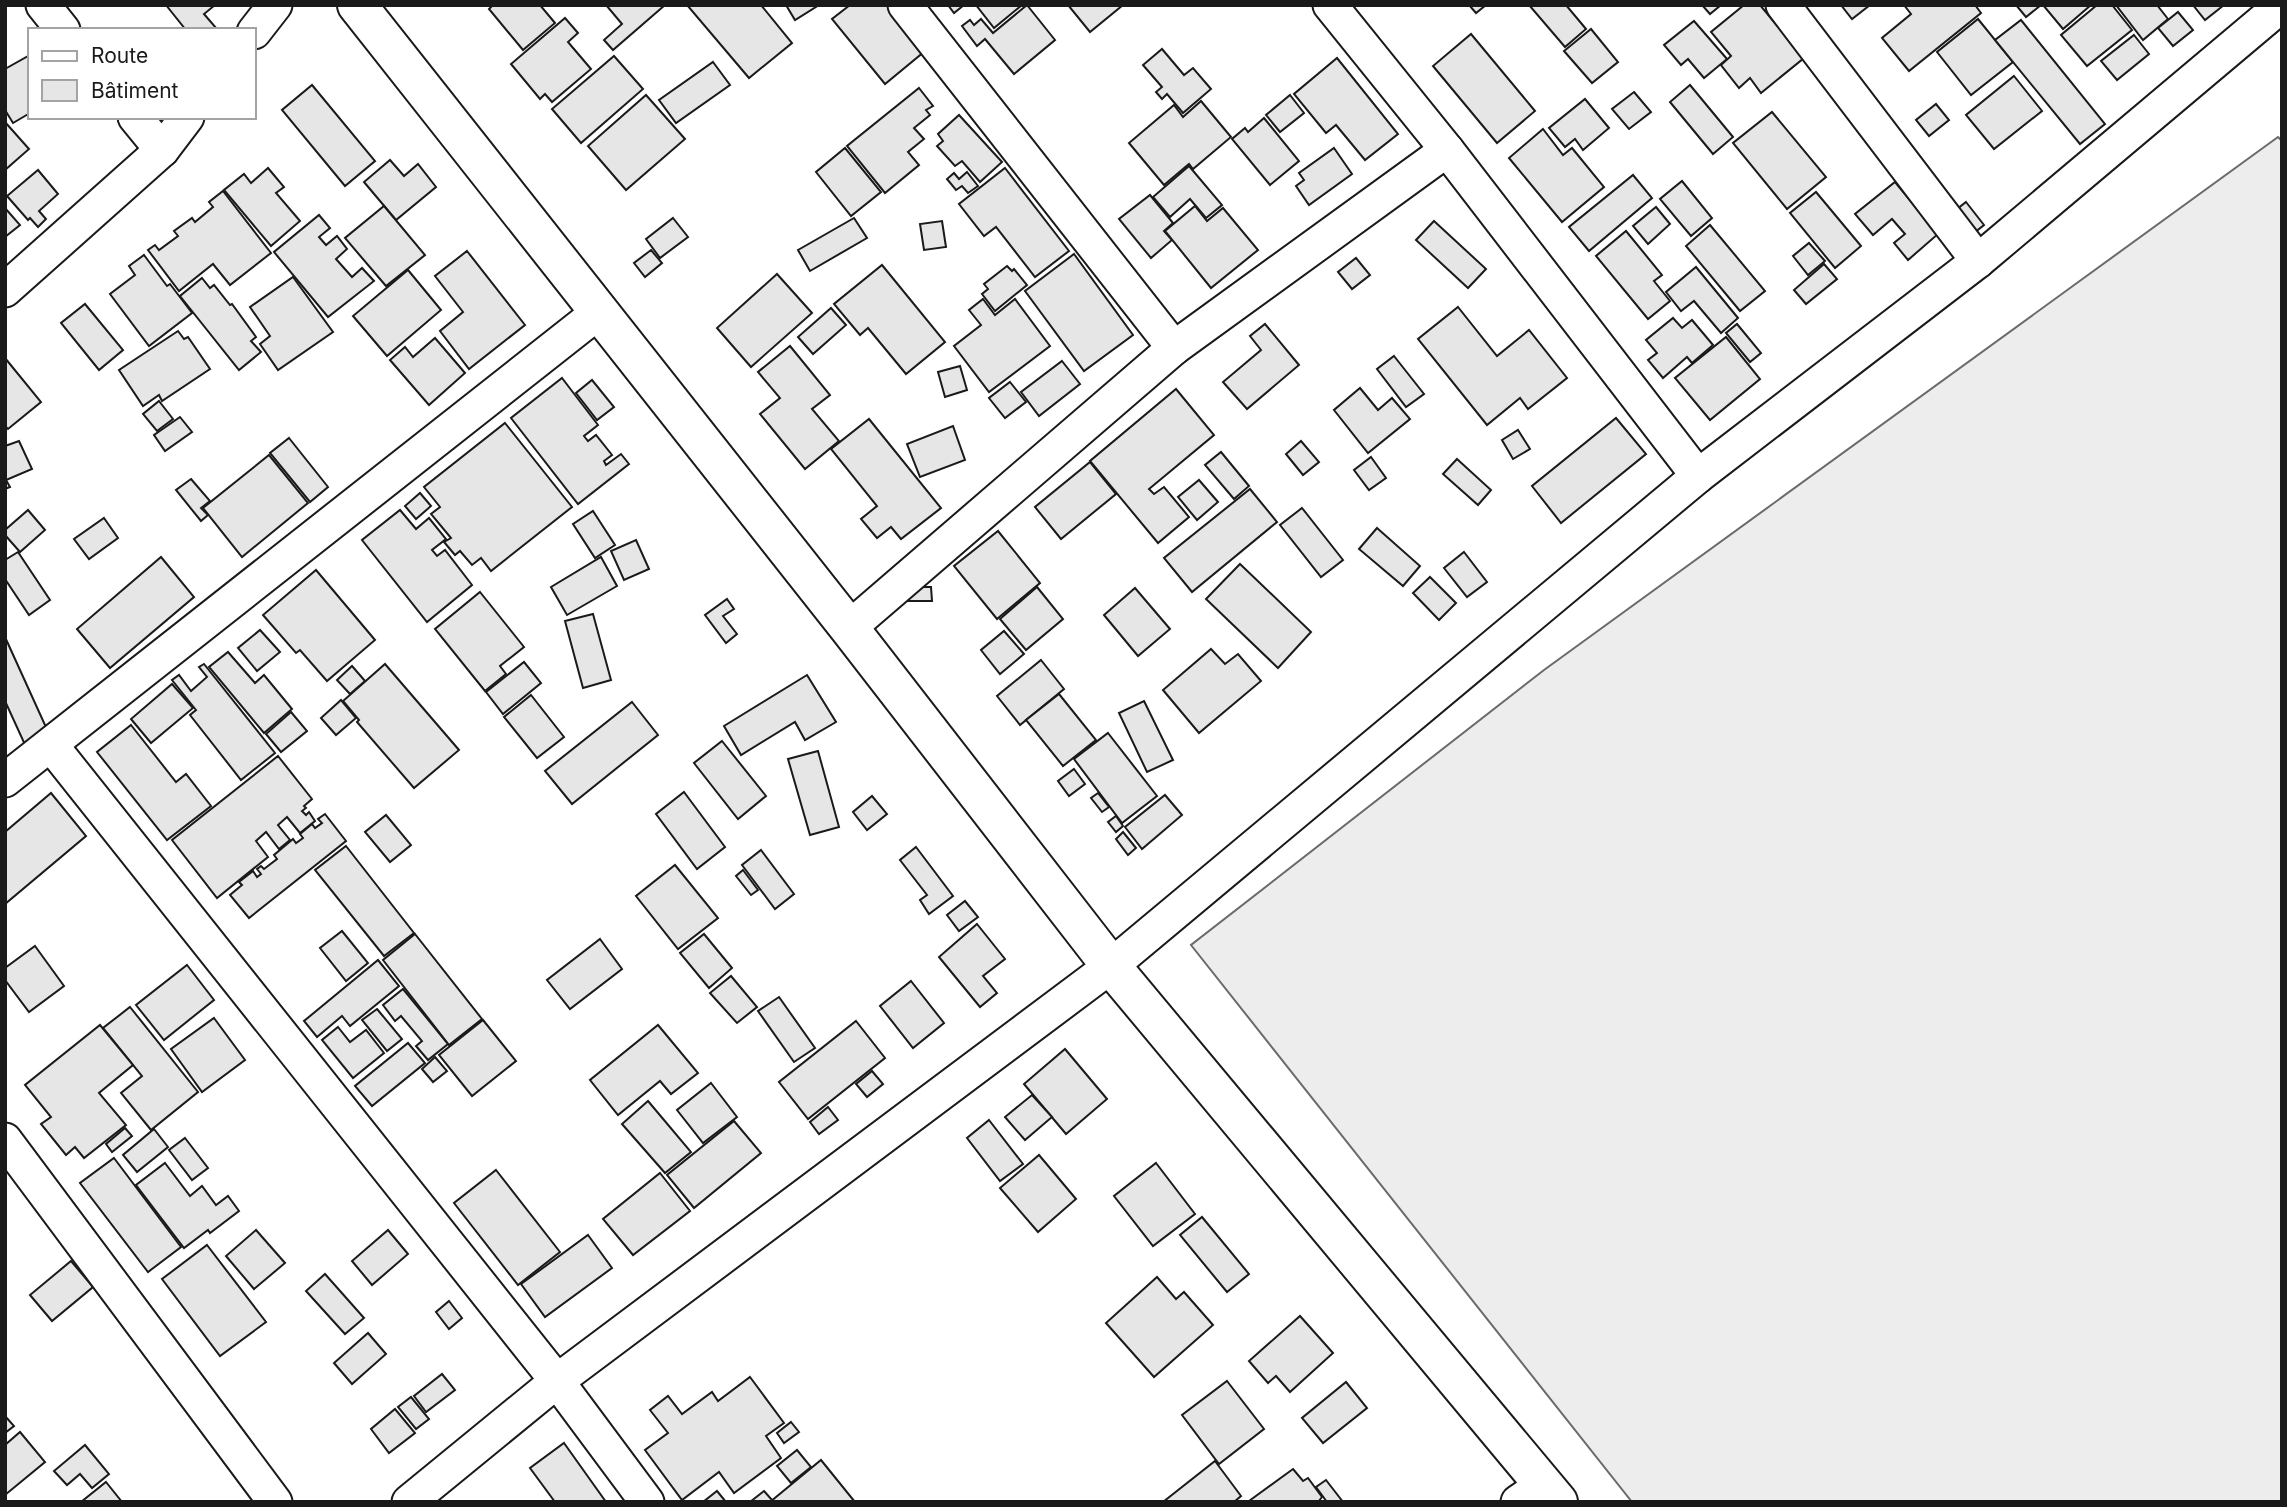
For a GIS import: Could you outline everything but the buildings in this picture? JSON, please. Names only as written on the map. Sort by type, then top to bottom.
[{"type":"street","points":[[43,5],[61,28]]},
{"type":"street","points":[[256,29],[275,5]]},
{"type":"street","points":[[357,5],[849,628],[1111,966],[1540,1496]]},
{"type":"street","points":[[905,5],[1174,348]]},
{"type":"street","points":[[1330,5],[1447,150],[1698,476]]},
{"type":"street","points":[[1783,5],[1978,261]]},
{"type":"street","points":[[409,1502],[556,1381],[1111,966],[1698,476],[1978,261],[2282,5]]},
{"type":"street","points":[[137,119],[162,150]]},
{"type":"street","points":[[5,290],[162,150],[185,119]]},
{"type":"street","points":[[849,628],[1174,348],[1447,150]]},
{"type":"street","points":[[5,780],[600,312]]},
{"type":"street","points":[[51,745],[556,1381],[647,1502]]},
{"type":"street","points":[[5,1140],[275,1502]]},
{"type":"shaded area","points":[[2278,137],[2282,141],[2282,1502],[1632,1502],[1191,945],[1544,670]]}]
